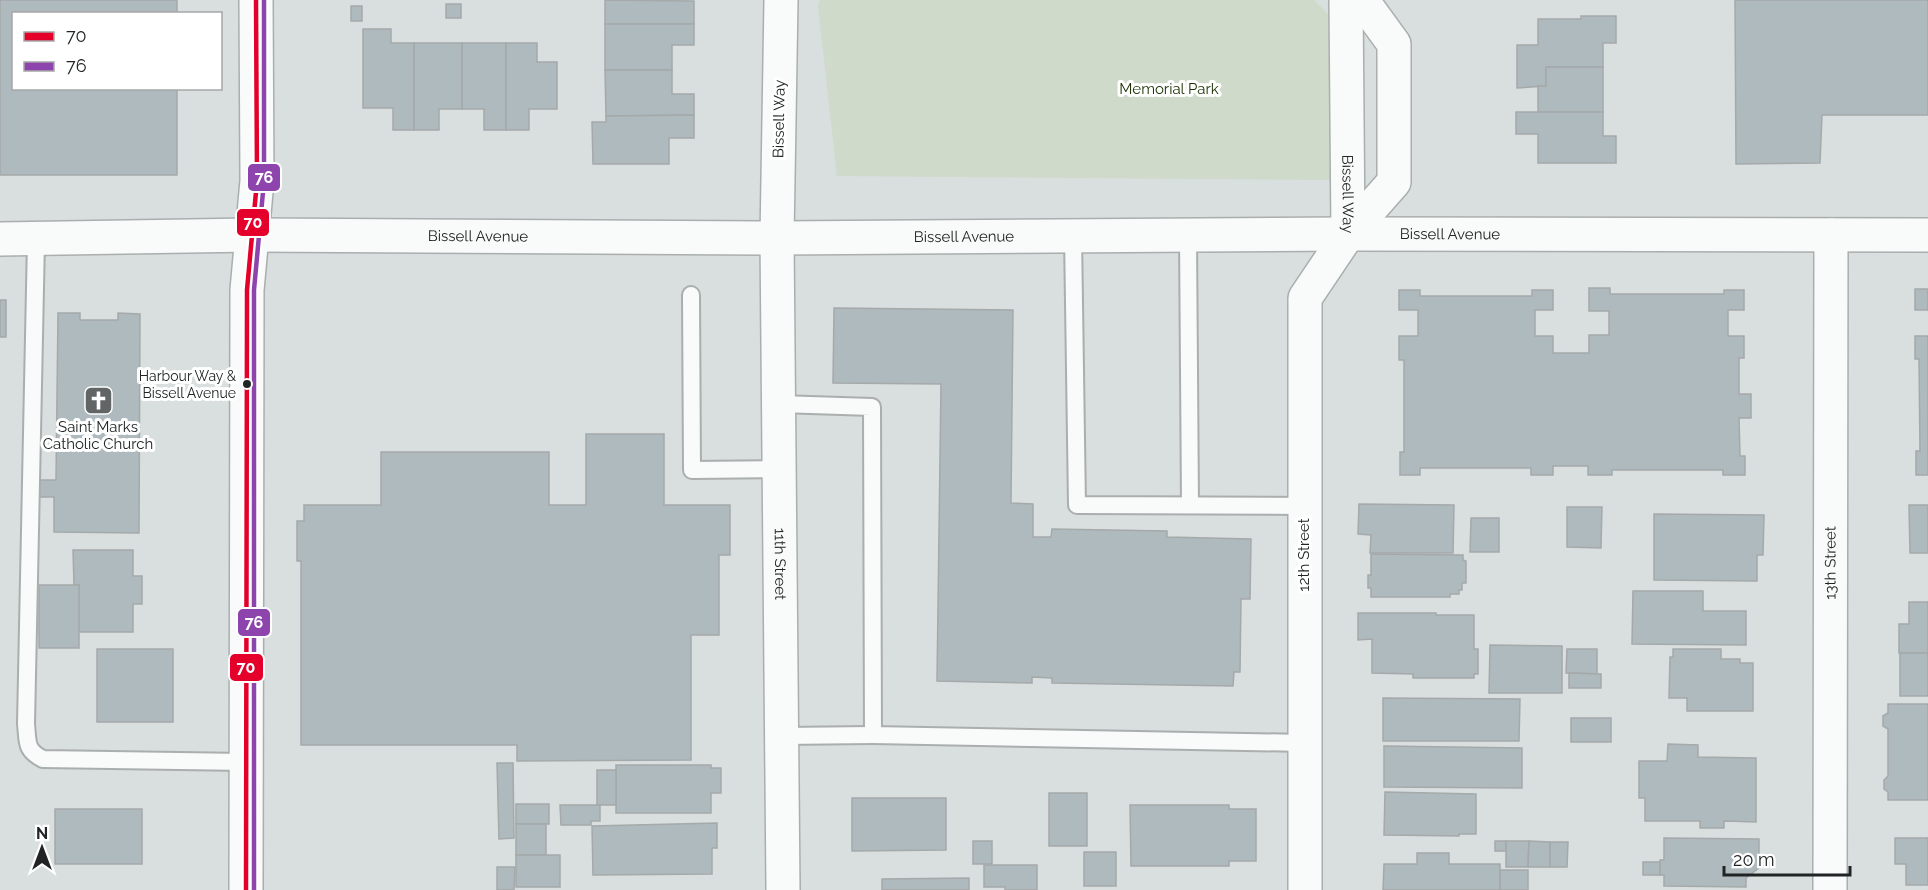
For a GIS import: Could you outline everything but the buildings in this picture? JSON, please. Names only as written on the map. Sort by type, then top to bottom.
[{"type":"street","points":[[246,890],[247,290],[257,181],[256,0]]},
{"type":"street","name":"Bissell Way","points":[[777,238],[781,0]]},
{"type":"street","name":"Bissell Way","points":[[1346,0],[1348,234]]},
{"type":"street","name":"Bissell Way","points":[[1348,234],[1394,182],[1394,44],[1362,0]]},
{"type":"street","name":"Bissell Avenue","points":[[0,239],[252,235],[777,238],[1348,234],[1928,235]]},
{"type":"street","name":"12th Street","points":[[1305,890],[1305,298],[1348,234]]},
{"type":"street","name":"13th Street","points":[[1830,890],[1831,235]]},
{"type":"street","name":"11th Street","points":[[777,238],[783,890]]},
{"type":"lane","points":[[1073,235],[1077,505],[1304,506]]},
{"type":"lane","points":[[1188,235],[1190,505]]},
{"type":"lane","points":[[36,240],[26,712],[28,746],[32,753],[43,759],[246,762]]},
{"type":"lane","points":[[691,295],[692,470],[780,469]]},
{"type":"lane","points":[[778,404],[872,406],[873,735]]},
{"type":"lane","points":[[782,736],[873,735],[1304,743]]},
{"type":"green space","name":"Memorial Park","points":[[820,0],[1314,0],[1334,20],[1334,180],[837,176],[818,6]]},
{"type":"transit line","name":"70","points":[[246,890],[247,290],[257,181],[256,0]]},
{"type":"transit line","name":"76","points":[[254,890],[254,290],[264,181],[264,0]]},
{"type":"place","name":"Harbour Way & Bissell Avenue","points":[[247,384]]},
{"type":"place","name":"Saint Marks Catholic Church","points":[[98,400]]}]
